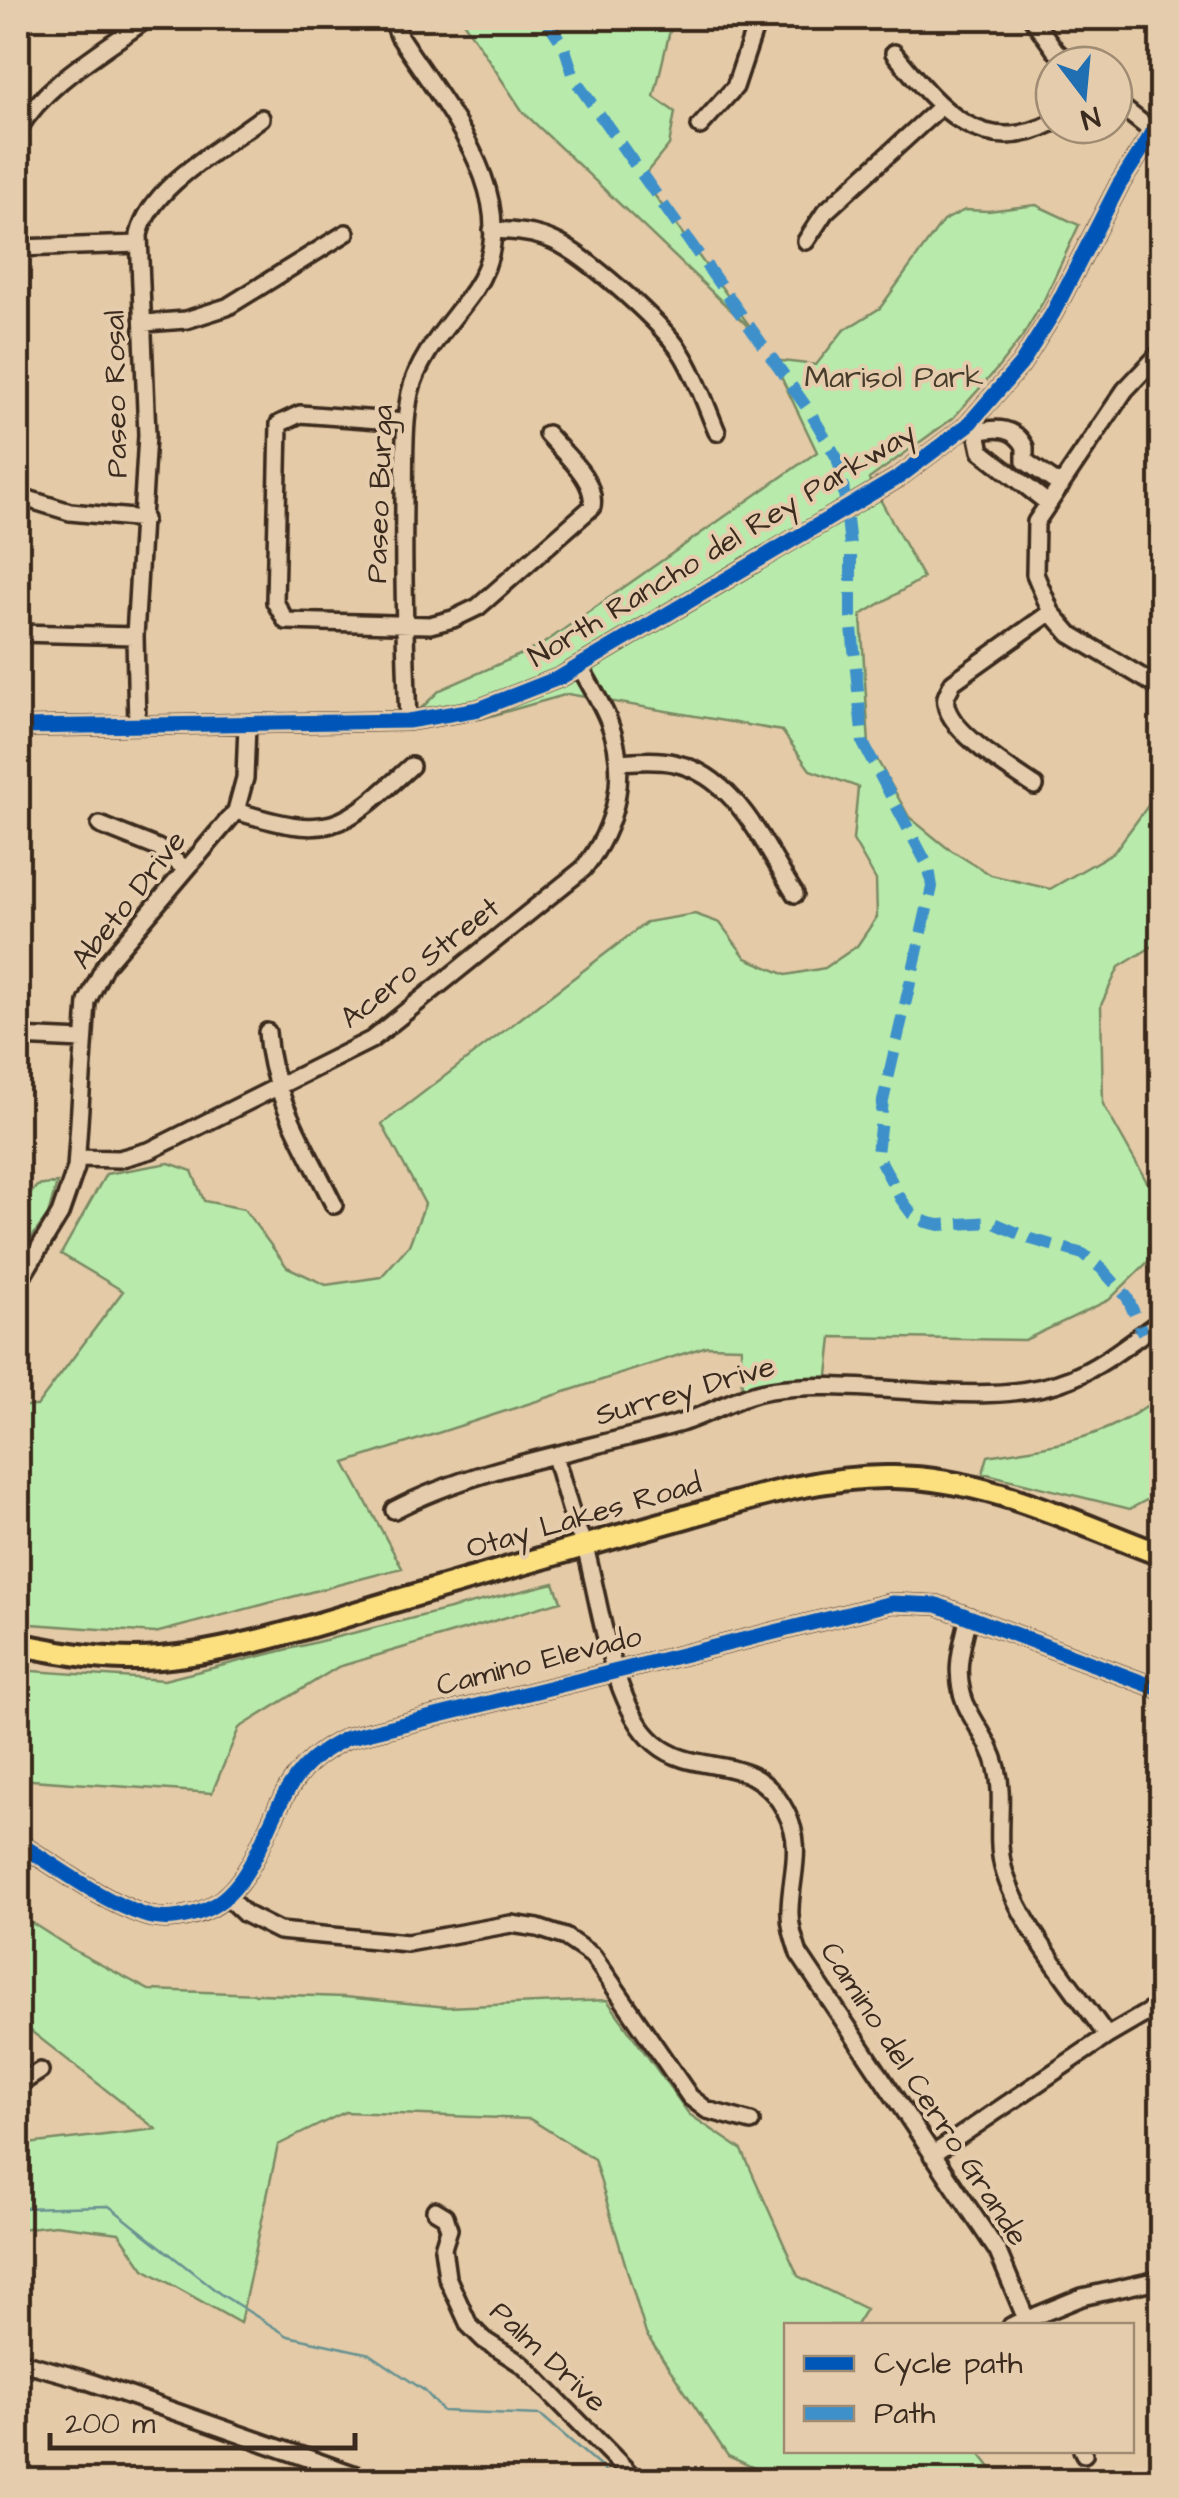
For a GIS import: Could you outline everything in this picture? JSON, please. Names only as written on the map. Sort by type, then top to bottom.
[{"type":"main road","name":"Otay Lakes Road","points":[[18,1644],[100,1658],[158,1658],[208,1650],[344,1616],[585,1545],[814,1484],[893,1477],[954,1482],[993,1492],[1162,1556]]},
{"type":"street","points":[[18,130],[31,109],[54,88],[148,18]]},
{"type":"street","name":"Paseo Burga","points":[[392,18],[475,154],[490,195],[492,230],[488,258],[478,284],[420,367],[411,389],[406,422],[404,626],[408,721]]},
{"type":"street","points":[[700,126],[735,87],[758,18]]},
{"type":"street","points":[[1032,18],[1051,45]]},
{"type":"street","points":[[894,53],[940,108],[968,126],[1001,134],[1034,129]]},
{"type":"street","points":[[806,241],[825,212],[940,108]]},
{"type":"street","points":[[1134,111],[1157,124]]},
{"type":"street","name":"Paseo Rosal","points":[[137,725],[135,636],[147,436],[139,244],[144,218],[156,200],[261,118]]},
{"type":"street","name":"North Rancho del Rey Parkway","points":[[18,727],[408,721],[502,702],[580,666],[899,477],[972,428],[1021,364],[1053,312],[1119,185],[1157,124]]},
{"type":"street","points":[[492,230],[525,232],[552,240],[579,256],[668,336],[699,387],[717,432]]},
{"type":"street","points":[[145,323],[186,320],[227,307],[346,233]]},
{"type":"street","points":[[18,248],[139,244]]},
{"type":"street","points":[[1160,684],[1070,634],[1051,612],[1035,574],[1036,522],[1125,390],[1162,351]]},
{"type":"street","points":[[406,422],[300,414],[279,424],[275,587],[276,609],[286,621],[404,626],[442,623],[470,612],[592,507],[594,496],[584,477],[547,434]]},
{"type":"street","points":[[1012,476],[1024,460],[1025,447],[1012,432],[972,428],[981,450],[1012,476],[1049,504]]},
{"type":"street","points":[[1024,460],[1061,486]]},
{"type":"street","points":[[18,496],[70,512],[144,519]]},
{"type":"street","points":[[1035,786],[980,749],[946,706],[946,696],[953,682],[1051,612]]},
{"type":"street","points":[[18,633],[135,636]]},
{"type":"street","name":"Acero Street","points":[[77,1158],[118,1159],[151,1150],[371,1040],[583,869],[612,821],[619,762],[609,722],[580,666]]},
{"type":"street","name":"Abeto Drive","points":[[18,1283],[68,1199],[77,1158],[87,1002],[105,965],[236,811],[245,778],[248,725]]},
{"type":"street","points":[[619,762],[680,764],[719,784],[733,798],[795,894]]},
{"type":"street","points":[[236,811],[288,826],[331,825],[362,812],[411,766]]},
{"type":"street","points":[[100,825],[158,848],[186,869]]},
{"type":"street","points":[[267,1032],[276,1088],[334,1205]]},
{"type":"street","points":[[18,1036],[84,1040]]},
{"type":"street","name":"Surrey Drive","points":[[394,1510],[464,1481],[681,1423],[767,1390],[826,1386],[978,1392],[1043,1386],[1110,1360],[1162,1320]]},
{"type":"street","name":"Camino del Cerro Grande","points":[[555,1457],[585,1545],[616,1670],[632,1716],[670,1754],[733,1767],[756,1777],[780,1802],[797,1844],[790,1906],[799,1954],[998,2252],[1022,2323]]},
{"type":"street","name":"Camino Elevado","points":[[228,1897],[244,1877],[294,1781],[316,1757],[336,1743],[892,1602],[928,1603],[1162,1690]]},
{"type":"street","points":[[969,1617],[958,1660],[960,1683],[997,1768],[1001,1802],[998,1845],[1008,1884],[1039,1938],[1106,2036]]},
{"type":"street","points":[[18,1843],[146,1916],[188,1916],[228,1897],[244,1914],[279,1931],[406,1943],[511,1924],[564,1937],[593,1956],[690,2097],[707,2110],[751,2122]]},
{"type":"street","points":[[932,2154],[1106,2036],[1162,2004]]},
{"type":"street","points":[[18,2084],[40,2071]]},
{"type":"street","name":"Palm Drive","points":[[434,2210],[445,2216],[449,2228],[443,2248],[447,2278],[470,2325],[484,2340],[525,2366],[636,2480]]},
{"type":"street","points":[[1022,2323],[1082,2297],[1162,2279]]},
{"type":"street","points":[[18,2361],[79,2378],[370,2480]]},
{"type":"green space","points":[[461,18],[673,18],[654,97],[675,112],[669,145],[642,178],[754,332],[523,112]]},
{"type":"green space","name":"Marisol Park","points":[[1036,205],[1079,225],[1022,337],[953,418],[869,479],[923,578],[861,615],[869,745],[909,817],[946,847],[991,875],[1050,889],[1114,852],[1161,788],[1161,941],[1119,967],[1101,1005],[1103,1104],[1161,1207],[1161,1249],[1109,1300],[1025,1340],[832,1337],[827,1386],[742,1398],[741,1347],[707,1346],[345,1463],[402,1568],[155,1633],[18,1623],[18,1406],[37,1406],[123,1291],[61,1254],[106,1174],[169,1163],[192,1171],[204,1201],[244,1209],[287,1267],[326,1285],[381,1277],[409,1245],[425,1204],[382,1124],[647,922],[695,914],[720,923],[746,958],[786,975],[825,968],[857,946],[877,917],[876,880],[853,840],[858,787],[810,770],[782,731],[568,694],[480,719],[408,721],[440,690],[540,646],[817,452],[773,360],[816,365],[843,331],[880,308],[943,221],[965,210]]},
{"type":"green space","points":[[57,1183],[48,1215],[18,1256],[18,1209],[37,1186]]},
{"type":"green space","points":[[1161,1394],[1161,1492],[1130,1509],[983,1473],[988,1456],[1058,1444],[1101,1431],[1122,1422]]},
{"type":"green space","points":[[554,1583],[561,1601],[338,1667],[239,1728],[212,1793],[18,1779],[18,1670],[164,1680]]},
{"type":"green space","points":[[18,1914],[77,1952],[149,1990],[344,1997],[448,2007],[607,2000],[689,2114],[742,2150],[798,2276],[866,2309],[857,2323],[784,2323],[784,2453],[980,2453],[993,2470],[974,2480],[780,2480],[728,2456],[646,2334],[594,2159],[530,2119],[345,2112],[278,2145],[240,2323],[144,2269],[119,2233],[55,2225],[18,2229],[18,2145],[156,2129],[18,2021]]},
{"type":"green space","points":[[18,2467],[90,2480],[18,2480]]},
{"type":"waterway","points":[[18,2208],[109,2206],[219,2293],[288,2336],[370,2354],[425,2391],[443,2411],[541,2415],[603,2469],[610,2480]]},
{"type":"marked path","points":[[545,18],[564,46],[575,80],[810,412],[837,458],[842,475],[863,743],[929,868],[932,887],[883,1101],[877,1154],[901,1199],[912,1214],[926,1222],[992,1222],[1031,1239],[1083,1254],[1127,1297],[1143,1333]]},
{"type":"cycle path","points":[[18,727],[408,721],[479,709],[561,677],[899,477],[968,425],[1021,364],[1053,313],[1119,185],[1162,118]]},
{"type":"cycle path","points":[[18,1843],[128,1909],[155,1918],[190,1915],[212,1907],[230,1893],[255,1857],[298,1775],[308,1763],[347,1738],[892,1603],[937,1605],[1162,1690]]}]
